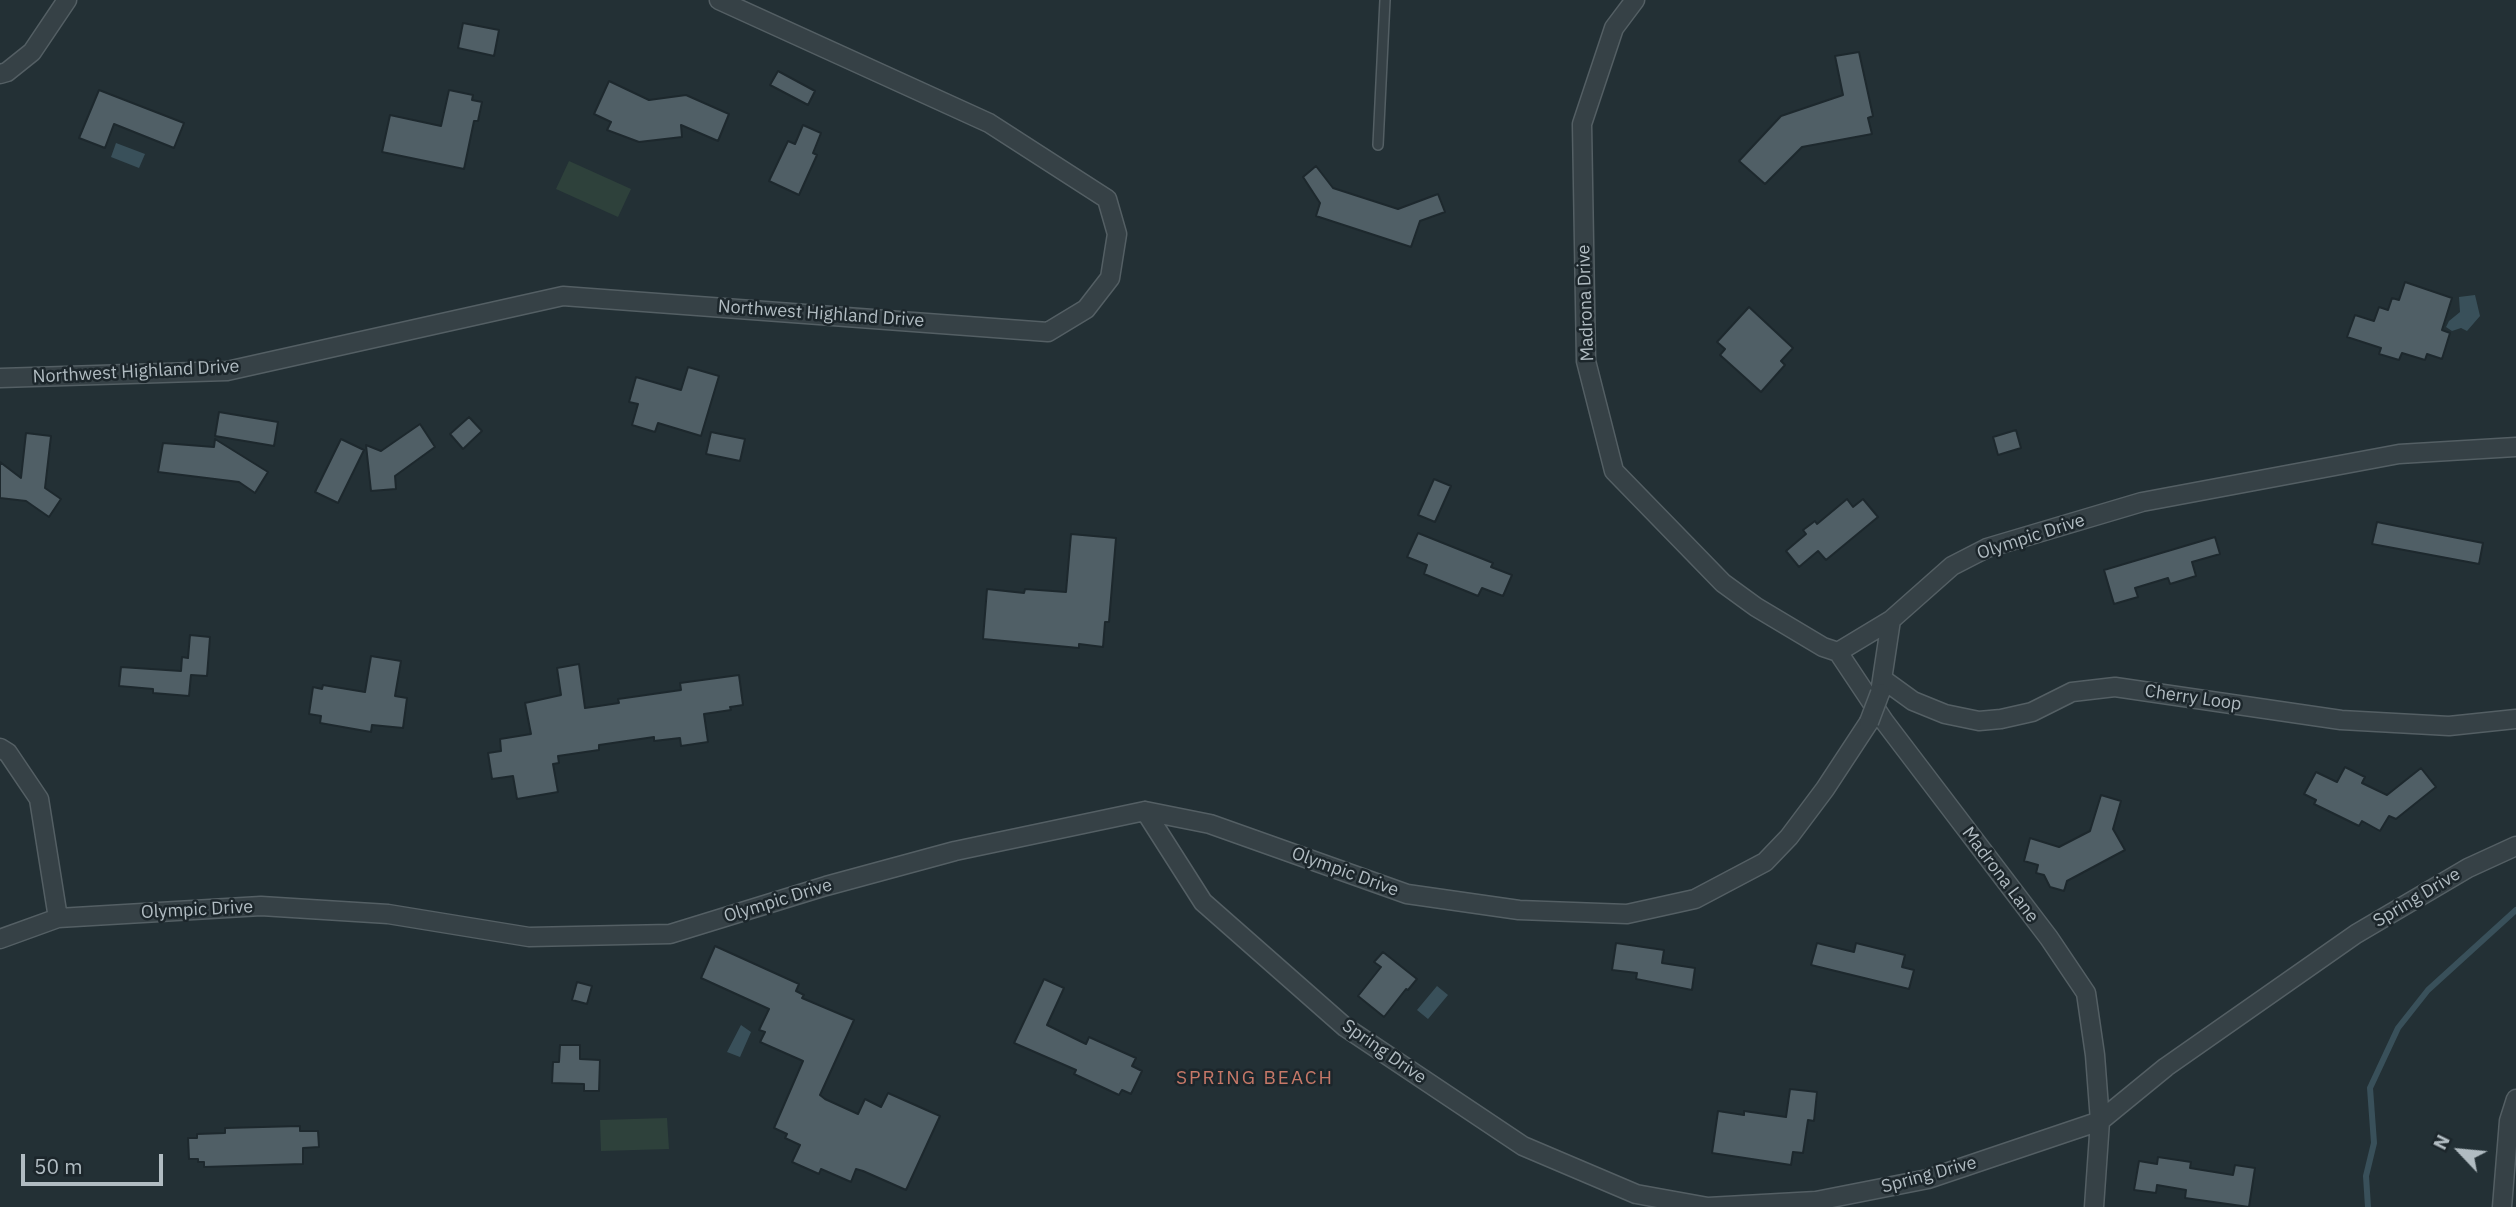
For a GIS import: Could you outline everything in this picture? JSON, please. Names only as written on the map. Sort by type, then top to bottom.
[{"type":"street","points":[[0,74],[7,72],[32,52],[67,0]]},
{"type":"street","name":"Northwest Highland Drive","points":[[0,378],[227,371],[563,296],[1048,332],[1086,309],[1111,278],[1117,234],[1107,199],[989,123],[719,0]]},
{"type":"street","name":"Madrona Drive","points":[[1634,0],[1615,28],[1582,124],[1586,361],[1614,471],[1723,583],[1756,607],[1824,647],[1838,652]]},
{"type":"street","name":"Olympic Drive","points":[[0,939],[58,918],[261,906],[388,914],[529,937],[670,934],[826,886],[955,851],[1145,811],[1210,824],[1407,894],[1519,910],[1627,914],[1695,899],[1765,862],[1789,837],[1825,789],[1868,722],[1882,686],[1891,620],[1952,566],[1987,548],[2142,502],[2399,454],[2516,447]]},
{"type":"street","points":[[1838,652],[1891,620]]},
{"type":"street","name":"Madrona Lane","points":[[1838,652],[1884,721],[2049,938],[2086,993],[2095,1055],[2100,1121]]},
{"type":"street","name":"Cherry Loop","points":[[1882,686],[1945,714],[1979,721],[2032,712],[2072,692],[2115,687],[2341,720],[2449,726],[2516,719]]},
{"type":"street","points":[[0,748],[8,753],[39,799],[58,918]]},
{"type":"street","name":"Spring Drive","points":[[1145,811],[1203,902],[1345,1027],[1523,1146],[1636,1194],[1708,1207],[1816,1201],[1928,1179],[2100,1121],[2166,1067],[2356,934],[2468,868],[2516,846]]},
{"type":"street","points":[[2502,1207],[2509,1121],[2516,1099]]},
{"type":"street","points":[[2094,1207],[2100,1121]]},
{"type":"lane","points":[[1378,145],[1385,0]]},
{"type":"green space","points":[[569,161],[631,189],[618,217],[556,189]]},
{"type":"green space","points":[[667,1118],[669,1149],[601,1151],[600,1120]]},
{"type":"water","points":[[116,143],[145,154],[139,168],[111,157]]},
{"type":"water","points":[[2475,295],[2480,316],[2467,331],[2461,328],[2452,331],[2446,327],[2460,312],[2459,297]]},
{"type":"water","points":[[1437,986],[1448,995],[1428,1019],[1417,1010]]},
{"type":"water","points":[[741,1025],[751,1032],[740,1057],[727,1052]]},
{"type":"building","points":[[463,23],[499,30],[494,56],[458,48]]},
{"type":"building","points":[[1859,52],[1873,116],[1868,118],[1872,134],[1802,147],[1765,184],[1739,161],[1781,116],[1843,95],[1835,56]]},
{"type":"building","points":[[778,71],[815,91],[808,105],[770,85]]},
{"type":"building","points":[[609,81],[649,100],[686,95],[729,114],[718,141],[681,125],[682,137],[639,142],[607,130],[611,122],[594,114]]},
{"type":"building","points":[[99,90],[184,123],[174,148],[114,124],[105,148],[79,138]]},
{"type":"building","points":[[449,90],[473,95],[472,100],[482,102],[478,121],[474,121],[464,169],[382,152],[390,115],[441,126]]},
{"type":"building","points":[[803,125],[821,133],[813,153],[817,155],[799,195],[769,181],[788,141],[795,144]]},
{"type":"building","points":[[1316,166],[1333,188],[1398,209],[1438,194],[1445,212],[1420,221],[1411,247],[1316,216],[1320,203],[1303,177]]},
{"type":"building","points":[[2405,282],[2452,298],[2442,330],[2450,333],[2442,359],[2427,354],[2425,360],[2402,353],[2399,360],[2379,354],[2381,348],[2347,337],[2355,315],[2374,321],[2379,307],[2388,310],[2392,298],[2399,300]]},
{"type":"building","points":[[1749,307],[1793,348],[1781,361],[1785,365],[1761,392],[1720,355],[1725,349],[1717,342]]},
{"type":"building","points":[[688,367],[719,376],[701,436],[658,423],[655,432],[632,425],[638,404],[629,402],[636,377],[681,390]]},
{"type":"building","points":[[219,412],[278,422],[274,446],[215,436]]},
{"type":"building","points":[[469,417],[482,431],[463,449],[450,434]]},
{"type":"building","points":[[420,424],[435,447],[395,476],[396,489],[371,491],[366,445],[381,451]]},
{"type":"building","points":[[2016,430],[2021,448],[1998,455],[1993,437]]},
{"type":"building","points":[[711,432],[745,439],[740,461],[706,454]]},
{"type":"building","points":[[26,433],[51,436],[45,488],[61,499],[49,517],[26,501],[0,498],[0,462],[21,478]]},
{"type":"building","points":[[215,439],[268,472],[255,493],[239,482],[158,472],[163,443],[214,447]]},
{"type":"building","points":[[341,439],[364,450],[338,503],[315,492]]},
{"type":"building","points":[[1434,479],[1451,486],[1435,522],[1418,515]]},
{"type":"building","points":[[1847,499],[1853,507],[1863,499],[1878,517],[1826,560],[1818,551],[1799,567],[1786,551],[1806,534],[1803,530],[1815,521],[1817,524]]},
{"type":"building","points":[[2377,522],[2483,543],[2479,564],[2372,544]]},
{"type":"building","points":[[1418,533],[1493,563],[1491,567],[1512,575],[1503,596],[1482,588],[1478,596],[1424,574],[1427,565],[1407,557]]},
{"type":"building","points":[[1071,534],[1116,538],[1109,622],[1105,622],[1103,647],[1079,644],[1079,648],[983,639],[987,589],[1024,593],[1025,589],[1066,592]]},
{"type":"building","points":[[2215,537],[2220,554],[2192,562],[2196,576],[2170,584],[2168,578],[2135,588],[2138,597],[2114,604],[2104,570]]},
{"type":"building","points":[[190,635],[210,637],[207,676],[191,675],[189,696],[153,693],[153,689],[119,686],[121,667],[181,671],[182,657],[188,658]]},
{"type":"building","points":[[371,656],[401,661],[395,696],[407,698],[403,728],[372,725],[371,732],[320,723],[321,716],[309,714],[313,687],[322,689],[323,685],[365,692]]},
{"type":"building","points":[[579,664],[585,708],[619,703],[618,699],[681,690],[680,683],[739,675],[743,705],[730,707],[731,710],[704,714],[708,742],[681,746],[680,738],[654,741],[654,737],[599,745],[599,750],[558,756],[559,763],[553,764],[558,792],[517,799],[513,776],[492,779],[488,753],[501,751],[500,739],[531,734],[525,703],[561,695],[557,668]]},
{"type":"building","points":[[2345,767],[2365,777],[2362,783],[2387,795],[2421,768],[2436,787],[2396,819],[2389,816],[2380,831],[2362,821],[2359,826],[2314,804],[2316,800],[2304,794],[2316,772],[2337,782]]},
{"type":"building","points":[[2101,795],[2121,801],[2113,829],[2125,850],[2067,881],[2064,891],[2050,887],[2044,875],[2036,873],[2038,865],[2024,861],[2030,838],[2059,847],[2090,831]]},
{"type":"building","points":[[1616,943],[1664,950],[1662,963],[1695,968],[1692,990],[1636,979],[1637,973],[1612,970]]},
{"type":"building","points":[[1817,943],[1854,952],[1856,943],[1905,955],[1902,967],[1914,970],[1909,989],[1811,965]]},
{"type":"building","points":[[715,946],[799,984],[796,991],[804,995],[802,998],[854,1020],[820,1095],[825,1099],[858,1114],[865,1099],[881,1107],[888,1093],[940,1116],[906,1190],[856,1169],[851,1182],[821,1169],[819,1174],[792,1162],[800,1145],[785,1138],[787,1134],[774,1128],[803,1061],[760,1042],[765,1032],[759,1030],[769,1009],[701,978]]},
{"type":"building","points":[[1383,952],[1417,979],[1384,1017],[1358,996],[1381,967],[1374,962]]},
{"type":"building","points":[[1044,979],[1064,988],[1047,1025],[1086,1044],[1089,1037],[1136,1058],[1132,1066],[1142,1071],[1131,1094],[1122,1090],[1119,1095],[1074,1074],[1076,1070],[1014,1043]]},
{"type":"building","points":[[577,982],[592,986],[587,1004],[572,1000]]},
{"type":"building","points":[[560,1045],[580,1045],[580,1059],[600,1060],[599,1091],[584,1091],[584,1084],[552,1083],[553,1062],[559,1062]]},
{"type":"building","points":[[1790,1089],[1817,1092],[1814,1121],[1808,1120],[1803,1153],[1793,1152],[1791,1165],[1712,1153],[1718,1111],[1744,1115],[1744,1111],[1786,1117]]},
{"type":"building","points":[[300,1126],[300,1131],[318,1131],[319,1147],[303,1148],[303,1164],[204,1167],[204,1162],[189,1159],[188,1138],[197,1138],[197,1134],[225,1133],[225,1128]]},
{"type":"building","points":[[2158,1157],[2191,1162],[2190,1168],[2233,1175],[2235,1165],[2255,1168],[2249,1207],[2185,1198],[2186,1190],[2157,1185],[2156,1193],[2134,1190],[2139,1161],[2157,1164]]},
{"type":"waterway","points":[[2368,1207],[2366,1176],[2374,1143],[2370,1088],[2398,1028],[2428,990],[2516,910]]},
{"type":"district","name":"SPRING BEACH","points":[[1255,1079]]}]
